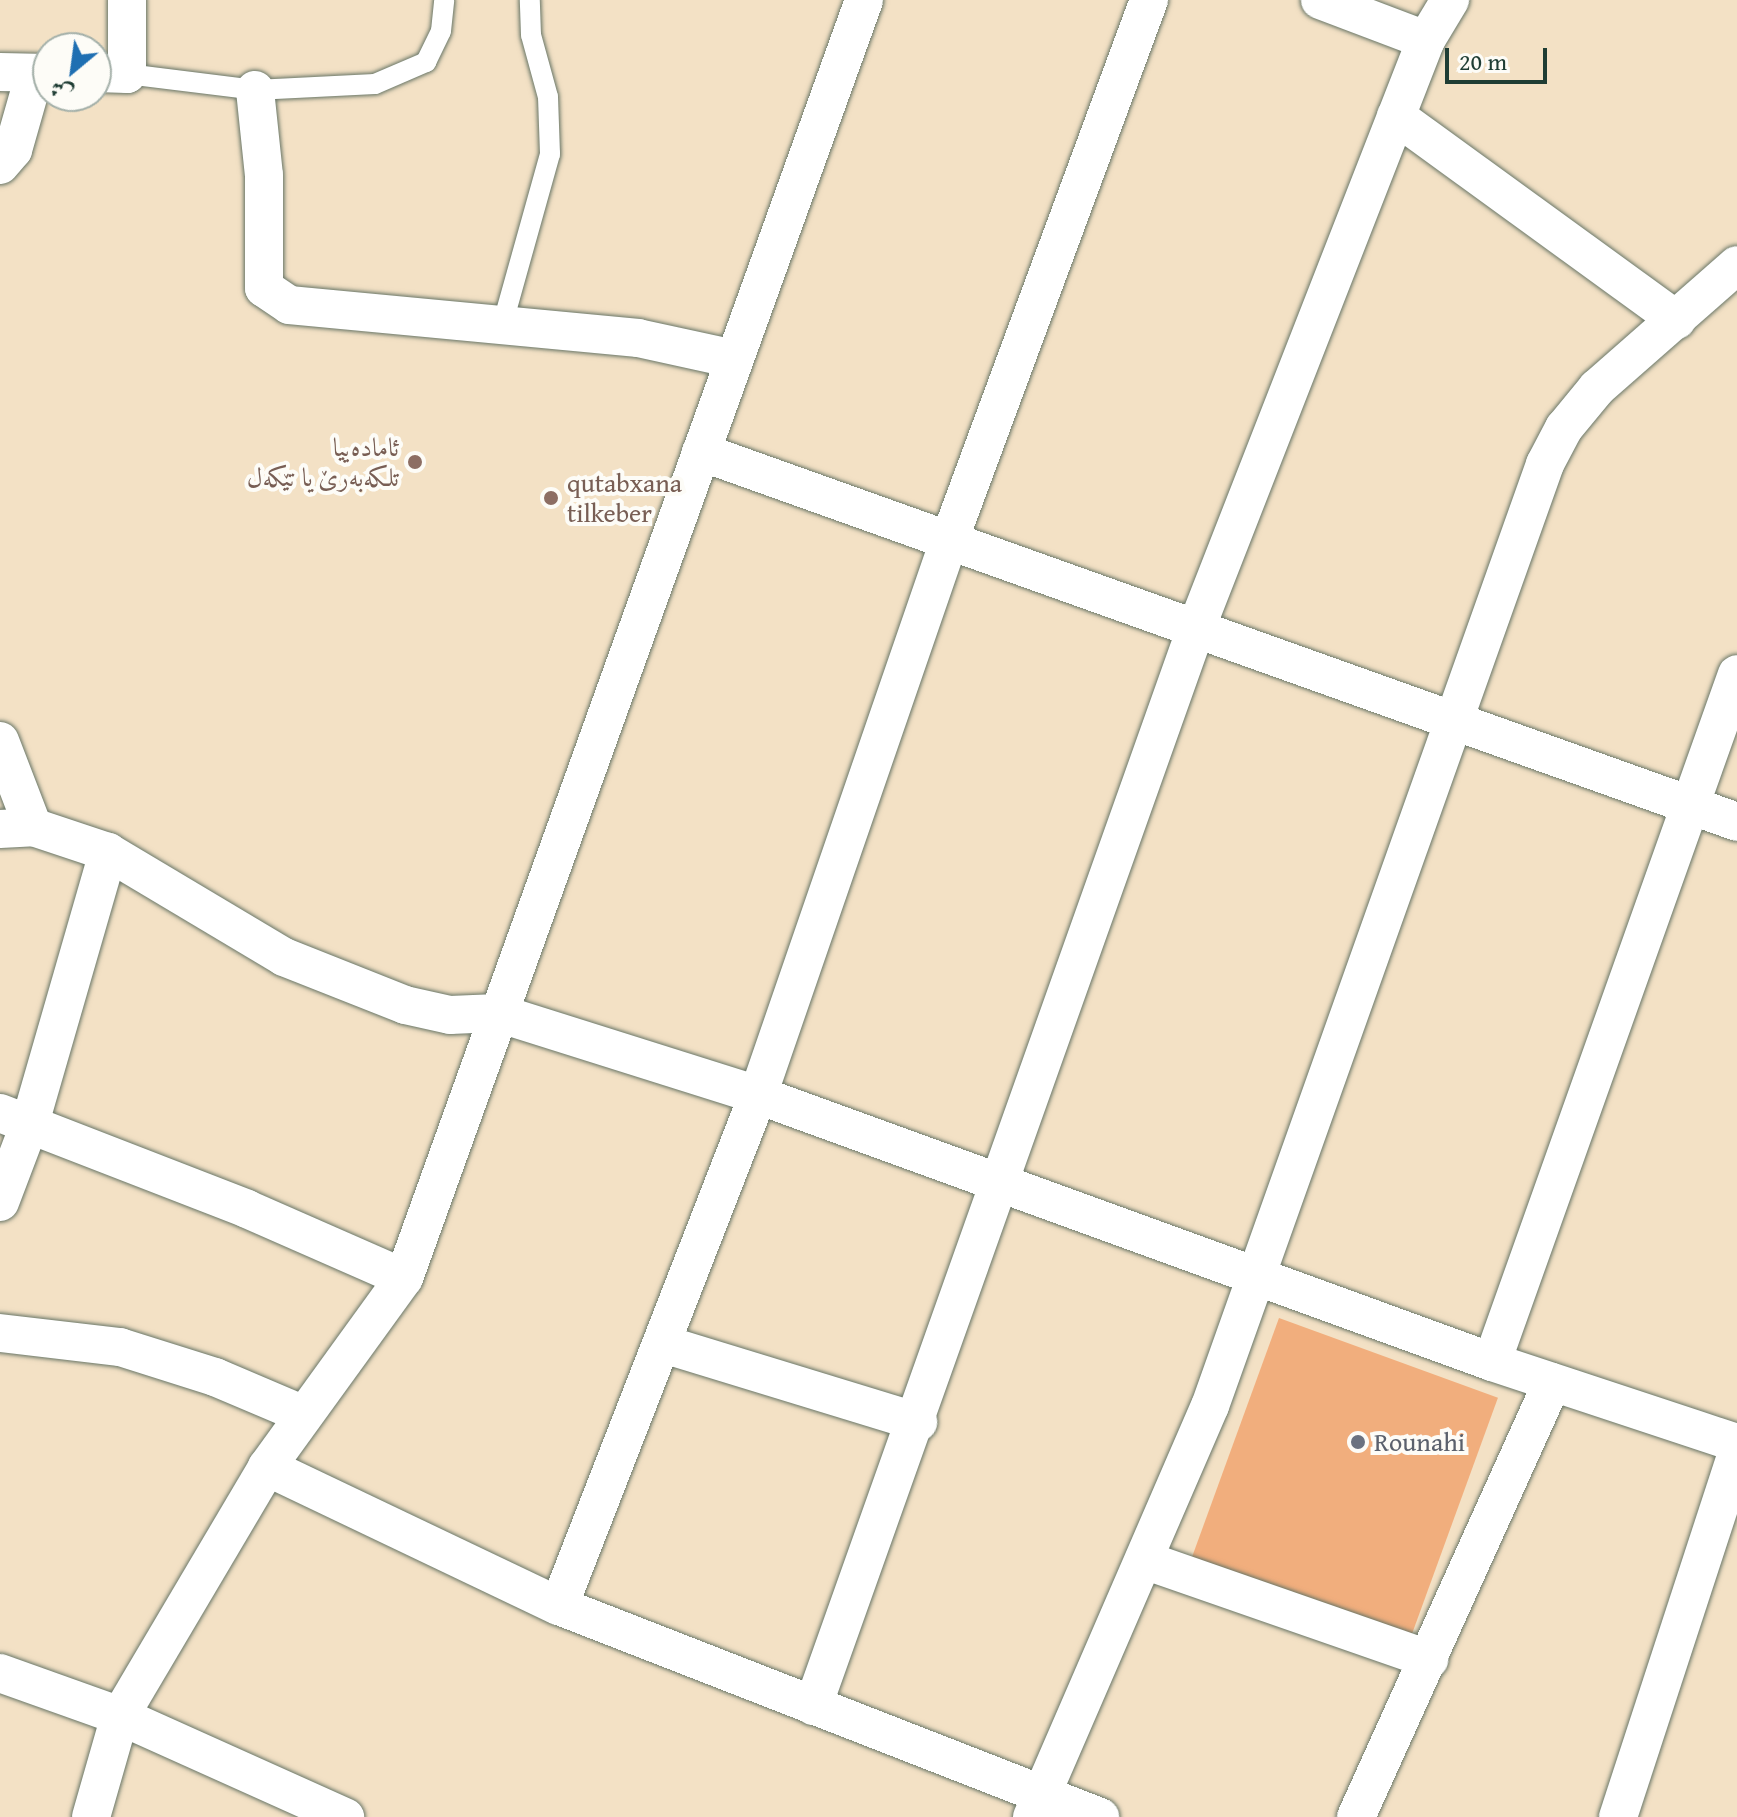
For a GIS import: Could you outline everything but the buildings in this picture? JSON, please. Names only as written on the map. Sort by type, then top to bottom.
[{"type":"street","points":[[112,68],[127,0]]},
{"type":"street","points":[[91,1817],[120,1716],[267,1467],[302,1414],[404,1278],[864,0]]},
{"type":"street","points":[[559,1606],[758,1095],[950,538],[1149,0]]},
{"type":"street","points":[[1320,0],[1426,40]]},
{"type":"street","points":[[813,1706],[918,1422],[996,1181],[1197,626],[1426,40],[1450,0]]},
{"type":"street","points":[[0,165],[13,150],[28,73]]},
{"type":"street","points":[[255,90],[264,175],[264,288],[289,305],[638,338],[734,359]]},
{"type":"street","points":[[1396,116],[1677,320]]},
{"type":"street","points":[[1037,1806],[1147,1561],[1258,1277],[1526,507],[1564,428],[1597,388],[1737,265]]},
{"type":"street","points":[[701,452],[1197,626],[1737,822]]},
{"type":"street","points":[[1492,1362],[1687,804],[1737,674]]},
{"type":"street","points":[[0,741],[16,828],[108,852],[284,957],[405,1005],[450,1015],[498,1013],[758,1095],[1492,1362],[1737,1443]]},
{"type":"street","points":[[0,1202],[15,1118],[108,852]]},
{"type":"street","points":[[15,1118],[404,1278]]},
{"type":"street","points":[[0,1333],[120,1347],[215,1377],[302,1414]]},
{"type":"street","points":[[663,1344],[918,1422]]},
{"type":"street","points":[[1356,1817],[1552,1382]]},
{"type":"street","points":[[1618,1817],[1737,1452]]},
{"type":"street","points":[[267,1467],[559,1606],[813,1706],[1037,1806],[1100,1817]]},
{"type":"street","points":[[1147,1561],[1429,1659]]},
{"type":"street","points":[[0,1673],[120,1716],[345,1817]]},
{"type":"lane","points":[[112,73],[255,90],[375,84],[426,62],[441,31],[444,0]]},
{"type":"lane","points":[[502,326],[550,154],[548,97],[531,35],[530,0]]},
{"type":"place","name":"ئامادەییا تلکەبەرێ یا تێکەل","points":[[415,462]]},
{"type":"place","name":"qutabxana tilkeber","points":[[551,498]]},
{"type":"place","name":"Rounahi","points":[[1358,1442]]}]
